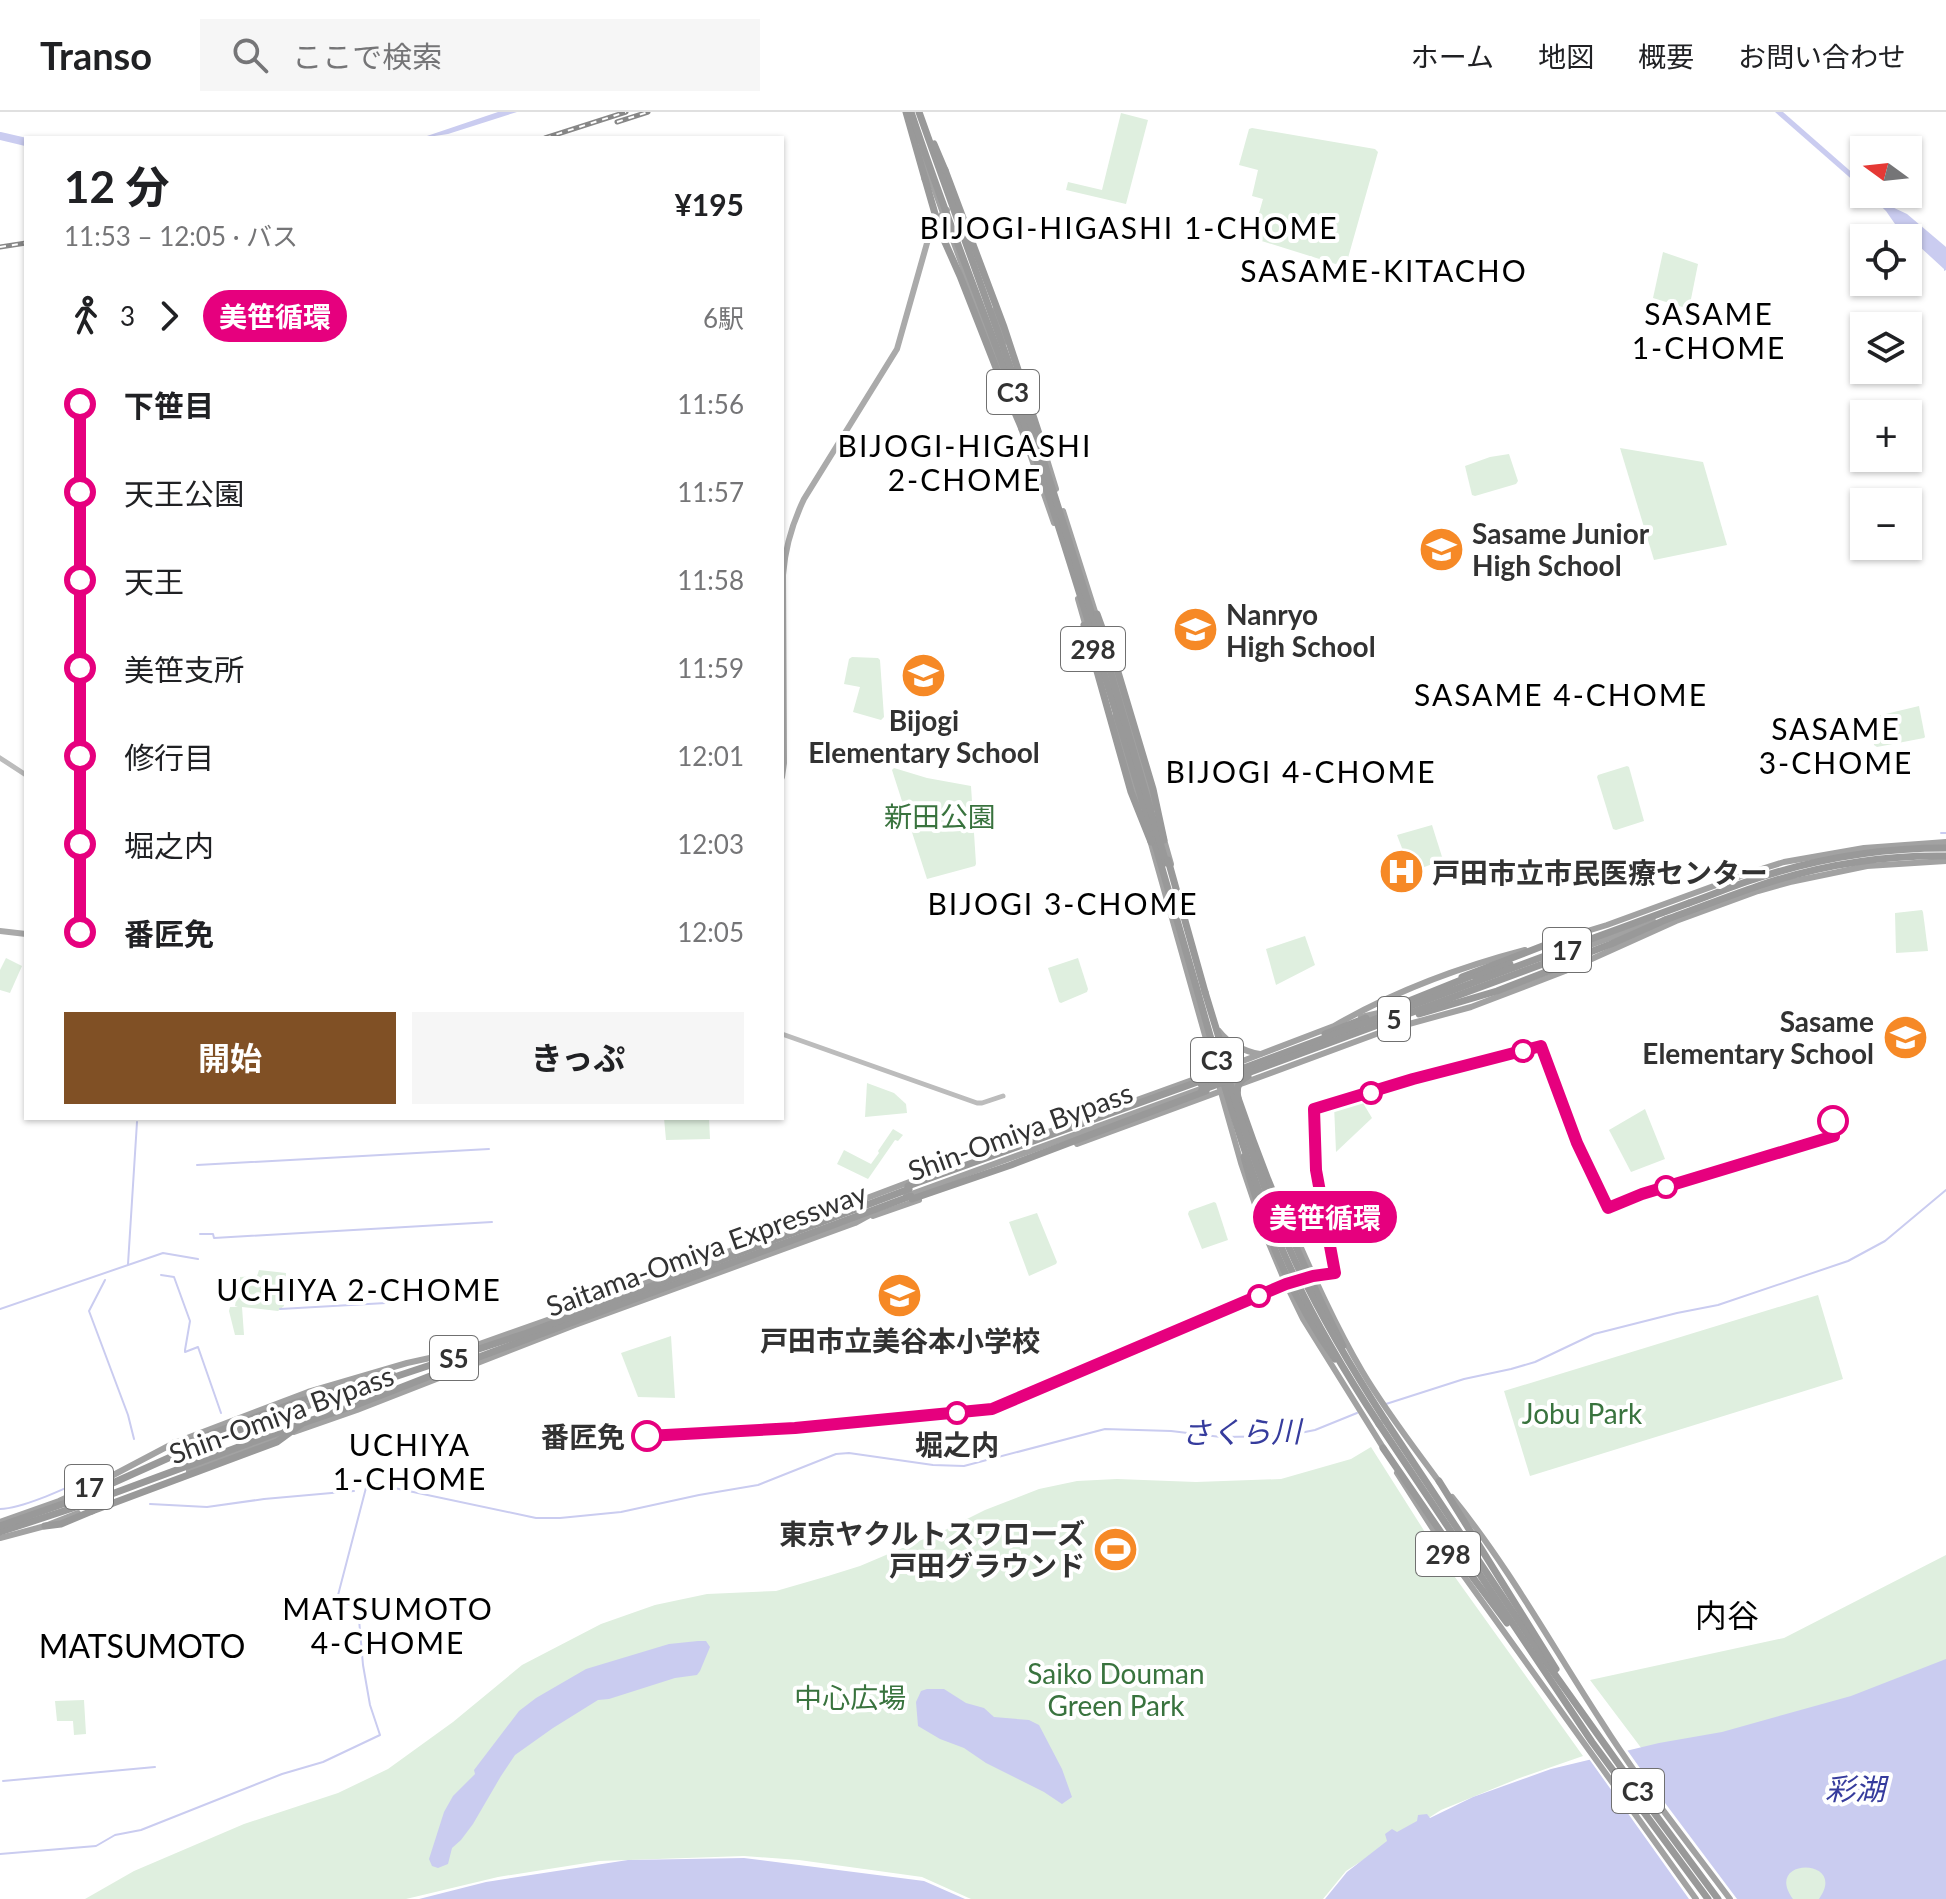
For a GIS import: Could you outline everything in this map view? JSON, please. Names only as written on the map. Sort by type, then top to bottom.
[{"type":"highway","name":"298","points":[[908,112],[1063,549],[1225,1081],[1248,1188],[1280,1272],[1310,1332],[1442,1545],[1696,1899]]},
{"type":"highway","points":[[908,112],[940,231],[1022,429]]},
{"type":"highway","name":"C3","points":[[908,112],[1074,565],[1142,780],[1217,1042],[1254,1158],[1295,1261],[1331,1333],[1362,1384],[1546,1662],[1718,1899]]},
{"type":"highway","name":"298","points":[[921,112],[1045,452],[1119,688],[1230,1066],[1225,1081],[1313,1276],[1344,1339],[1384,1405],[1516,1585],[1650,1793],[1730,1899]]},
{"type":"highway","points":[[921,112],[1004,327],[1045,452]]},
{"type":"highway","name":"C3","points":[[921,112],[1041,453],[1213,1045],[1253,1173],[1296,1280],[1346,1374],[1540,1665],[1708,1899]]},
{"type":"highway","points":[[1074,565],[1118,672],[1153,789],[1169,864],[1224,1055],[1227,1102],[1255,1198],[1282,1266],[1311,1323],[1346,1374]]},
{"type":"highway","points":[[1074,565],[1087,637],[1127,777],[1161,871],[1217,1066],[1238,1098],[1257,1154],[1300,1257],[1362,1384]]},
{"type":"highway","points":[[1931,855],[1926,858],[1923,853],[1932,842]]},
{"type":"highway","name":"17","points":[[1334,1026],[1412,989],[1488,960],[1607,925],[1784,862],[1840,851],[1932,842],[1946,852]]},
{"type":"highway","points":[[1907,844],[1916,847],[1919,853],[1917,858],[1908,862]]},
{"type":"highway","name":"5","points":[[1203,1086],[1757,878],[1819,861],[1867,853],[1910,849],[1946,852]]},
{"type":"highway","name":"17","points":[[848,1206],[879,1193],[1225,1081],[1471,1007],[1565,971],[1710,908],[1790,882],[1867,866],[1908,862],[1946,852]]},
{"type":"highway","name":"5","points":[[1203,1086],[1759,886],[1806,873],[1946,852]]},
{"type":"highway","points":[[1849,860],[1911,853]]},
{"type":"highway","name":"17","points":[[1797,871],[1759,883],[1249,1070],[1758,880],[1797,871]]},
{"type":"highway","points":[[1366,1018],[1567,943],[1689,903]]},
{"type":"highway","points":[[1238,1098],[1237,1090],[1249,1070],[1419,1014],[1611,944],[1665,920]]},
{"type":"highway","points":[[1203,1086],[1225,1081],[1366,1018],[1553,942]]},
{"type":"highway","points":[[1419,1014],[1497,991],[1615,948]]},
{"type":"highway","points":[[1470,974],[1565,951]]},
{"type":"highway","points":[[1387,1030],[1427,1013],[1455,995]]},
{"type":"highway","name":"17","points":[[1225,1081],[1230,1066],[1334,1026],[1422,1003]]},
{"type":"highway","points":[[1219,1031],[1227,1040],[1251,1052],[1263,1054]]},
{"type":"highway","points":[[1224,1055],[1231,1064],[1249,1070]]},
{"type":"highway","points":[[1203,1086],[1214,1071],[1214,1057]]},
{"type":"highway","name":"17","points":[[855,1223],[1225,1081]]},
{"type":"highway","points":[[1203,1086],[1218,1092],[1227,1102]]},
{"type":"highway","name":"Shin-Omiya Bypass","points":[[0,1524],[73,1495],[174,1443],[308,1392],[493,1340],[848,1206],[902,1195],[1203,1086]]},
{"type":"highway","name":"Shin-Omiya Bypass","points":[[0,1538],[45,1526],[546,1336],[855,1223],[903,1197],[1203,1086]]},
{"type":"highway","name":"Saitama-Omiya Expressway","points":[[0,1532],[356,1405],[810,1231],[909,1189],[1203,1086]]},
{"type":"highway","name":"Saitama-Omiya Expressway","points":[[0,1524],[77,1499],[208,1442],[280,1415],[478,1351],[810,1231]]},
{"type":"highway","name":"17","points":[[174,1443],[184,1444],[370,1380],[414,1370]]},
{"type":"highway","name":"S5","points":[[45,1526],[61,1524],[277,1442],[303,1423]]},
{"type":"highway","points":[[1383,1448],[1462,1563],[1540,1665]]},
{"type":"highway","points":[[1439,1481],[1599,1737]]},
{"type":"main road","points":[[784,564],[789,539],[804,499],[897,349],[931,229],[943,213],[954,205]]},
{"type":"main road","points":[[0,758],[24,774]]},
{"type":"main road","points":[[0,931],[24,934]]},
{"type":"main road","points":[[784,1035],[975,1103],[1003,1096]]},
{"type":"green space","points":[[1121,113],[1148,120],[1126,204],[1066,190],[1068,182],[1102,190]]},
{"type":"green space","points":[[1249,129],[1378,152],[1346,265],[1252,238],[1263,199],[1252,196],[1258,170],[1239,165]]},
{"type":"green space","points":[[1663,252],[1698,264],[1689,309],[1653,298]]},
{"type":"green space","points":[[1620,448],[1703,462],[1727,545],[1654,560]]},
{"type":"green space","points":[[1509,454],[1518,481],[1516,484],[1472,495],[1465,466]]},
{"type":"green space","points":[[852,657],[880,660],[884,717],[881,720],[853,712],[860,687],[844,684]]},
{"type":"green space","points":[[1919,706],[1924,738],[1874,745],[1873,717]]},
{"type":"green space","points":[[1627,766],[1644,821],[1616,830],[1613,829],[1597,777]]},
{"type":"green space","name":"新田公園","points":[[892,770],[971,786],[975,866],[927,879]]},
{"type":"green space","points":[[1432,825],[1443,860],[1411,872],[1397,835]]},
{"type":"green space","points":[[1922,910],[1928,951],[1896,953],[1895,913]]},
{"type":"green space","points":[[1305,936],[1315,965],[1276,985],[1266,949]]},
{"type":"green space","points":[[6,958],[22,966],[10,993],[0,990],[0,970]]},
{"type":"green space","points":[[1078,958],[1087,992],[1061,1003],[1048,968]]},
{"type":"green space","points":[[867,1083],[894,1093],[906,1104],[907,1113],[865,1117]]},
{"type":"green space","points":[[1360,1098],[1372,1118],[1336,1152],[1334,1105]]},
{"type":"green space","points":[[1645,1109],[1665,1159],[1631,1172],[1609,1130]]},
{"type":"green space","points":[[664,1120],[709,1120],[710,1139],[666,1140]]},
{"type":"green space","points":[[893,1129],[903,1135],[898,1141],[895,1140],[868,1179],[837,1164],[844,1150],[871,1164]]},
{"type":"green space","points":[[1214,1202],[1228,1240],[1202,1249],[1188,1214]]},
{"type":"green space","points":[[1037,1213],[1057,1262],[1029,1276],[1009,1222]]},
{"type":"green space","points":[[259,1270],[286,1273],[284,1306],[278,1311],[242,1307],[244,1335],[235,1335],[229,1311],[230,1307],[238,1307],[235,1306],[240,1277],[257,1276]]},
{"type":"green space","name":"Jobu Park","points":[[1818,1295],[1843,1379],[1530,1476],[1504,1391]]},
{"type":"green space","points":[[671,1336],[675,1398],[638,1397],[621,1353]]},
{"type":"green space","name":"Saiko Douman Green Park","points":[[1371,1447],[1442,1559],[1583,1756],[1441,1810],[1346,1871],[1323,1899],[971,1899],[922,1877],[799,1860],[744,1856],[599,1861],[498,1877],[406,1899],[85,1899],[134,1871],[244,1824],[338,1793],[388,1769],[453,1722],[522,1665],[601,1624],[655,1605],[707,1594],[776,1591],[828,1576],[860,1566],[1039,1489],[1077,1481],[1117,1479],[1196,1482],[1281,1479],[1351,1459]]},
{"type":"green space","points":[[1946,1555],[1946,1899],[1755,1899],[1590,1680],[1784,1638]]},
{"type":"green space","points":[[84,1700],[86,1734],[74,1735],[73,1721],[57,1721],[55,1701]]},
{"type":"water","points":[[498,112],[517,112],[448,134],[427,136]]},
{"type":"water","points":[[1775,112],[1783,112],[1850,171],[1850,178]]},
{"type":"water","points":[[1883,208],[1894,208],[1919,224],[1895,224]]},
{"type":"water","points":[[1922,227],[1946,247],[1944,269],[1922,249]]},
{"type":"water","points":[[706,1641],[710,1647],[697,1675],[675,1678],[598,1700],[515,1755],[473,1824],[452,1848],[448,1864],[438,1868],[432,1866],[429,1859],[444,1812],[519,1711],[586,1669],[669,1644]]},
{"type":"water","name":"彩湖","points":[[1946,1659],[1946,1899],[1819,1899],[1825,1885],[1823,1875],[1816,1869],[1806,1868],[1796,1869],[1788,1875],[1786,1885],[1793,1899],[1325,1899],[1347,1872],[1387,1841],[1385,1834],[1392,1829],[1397,1832],[1417,1821],[1418,1815],[1427,1814],[1430,1818],[1473,1797],[1551,1769],[1659,1743],[1722,1732],[1851,1696]]},
{"type":"water","points":[[944,1689],[966,1703],[984,1708],[994,1717],[1029,1720],[1039,1725],[1062,1769],[1072,1797],[1062,1804],[964,1748],[918,1726],[916,1702],[921,1691]]},
{"type":"water","points":[[744,1858],[924,1881],[965,1899],[419,1899],[486,1882],[628,1860]]},
{"type":"pier","points":[[1625,1747],[1737,1899],[1689,1899],[1587,1756]]},
{"type":"waterway","points":[[0,136],[24,142]]},
{"type":"waterway","points":[[1941,833],[1946,833]]},
{"type":"waterway","points":[[128,1264],[137,1122]]},
{"type":"waterway","points":[[197,1165],[489,1149]]},
{"type":"waterway","name":"さくら川","points":[[1386,1404],[1464,1379],[1535,1362],[1594,1334],[1718,1305],[1848,1261],[1885,1241],[1946,1190]]},
{"type":"waterway","points":[[200,1234],[213,1234],[214,1238],[492,1222]]},
{"type":"waterway","points":[[0,1309],[163,1253],[198,1259]]},
{"type":"waterway","points":[[161,1275],[174,1277],[190,1321],[185,1352],[198,1347],[221,1413]]},
{"type":"waterway","points":[[105,1280],[89,1311],[134,1439]]},
{"type":"waterway","points":[[280,1309],[386,1303]]},
{"type":"waterway","name":"さくら川","points":[[366,1482],[536,1518],[560,1518],[621,1512],[758,1485],[836,1454],[964,1466],[1105,1429],[1171,1431],[1221,1437],[1285,1436],[1315,1430],[1357,1413]]},
{"type":"waterway","points":[[0,1509],[34,1501],[92,1476]]},
{"type":"waterway","points":[[0,1854],[96,1846],[115,1835],[141,1830],[282,1774],[323,1762],[380,1735],[370,1705],[363,1665],[358,1608],[337,1599],[367,1484]]},
{"type":"waterway","points":[[150,1504],[207,1507],[354,1491]]},
{"type":"waterway","points":[[3,1781],[155,1767]]},
{"type":"railway","points":[[551,136],[626,112]]},
{"type":"railway","points":[[617,122],[648,112]]},
{"type":"railway","points":[[0,247],[24,243]]},
{"type":"bus line","name":"美笹循環","points":[[647,1436],[795,1428],[992,1409],[1286,1284],[1335,1273],[1316,1170],[1314,1109],[1413,1079],[1541,1046],[1577,1143],[1608,1208],[1642,1194],[1834,1136],[1833,1121]]},
{"type":"place","name":"Sasame Junior High School","points":[[1441,549]]},
{"type":"place","name":"Nanryo High School","points":[[1195,630]]},
{"type":"place","name":"Bijogi Elementary School","points":[[924,675]]},
{"type":"place","name":"戸田市立市民医療センター","points":[[1401,872]]},
{"type":"place","name":"Sasame Elementary School","points":[[1905,1037]]},
{"type":"place","name":"戸田市立美谷本小学校","points":[[900,1296]]},
{"type":"place","name":"堀之内","points":[[957,1413]]},
{"type":"place","name":"番匠免","points":[[647,1436]]},
{"type":"place","name":"東京ヤクルトスワローズ 戸田グラウンド","points":[[1116,1549]]},
{"type":"district","name":"BIJOGI-HIGASHI 1-CHOME","points":[[1129,227]]},
{"type":"district","name":"SASAME-KITACHO","points":[[1384,270]]},
{"type":"district","name":"SASAME 1-CHOME","points":[[1709,330]]},
{"type":"district","name":"BIJOGI-HIGASHI 2-CHOME","points":[[965,462]]},
{"type":"district","name":"SASAME 4-CHOME","points":[[1561,694]]},
{"type":"district","name":"SASAME 3-CHOME","points":[[1836,745]]},
{"type":"district","name":"BIJOGI 4-CHOME","points":[[1301,771]]},
{"type":"district","name":"BIJOGI 3-CHOME","points":[[1063,903]]},
{"type":"district","name":"UCHIYA 2-CHOME","points":[[359,1289]]},
{"type":"district","name":"UCHIYA 1-CHOME","points":[[410,1461]]},
{"type":"district","name":"内谷","points":[[1727,1614]]},
{"type":"district","name":"MATSUMOTO 4-CHOME","points":[[388,1625]]},
{"type":"district","name":"MATSUMOTO","points":[[142,1645]]},
{"type":"park label","name":"中心広場","points":[[850,1697]]}]
